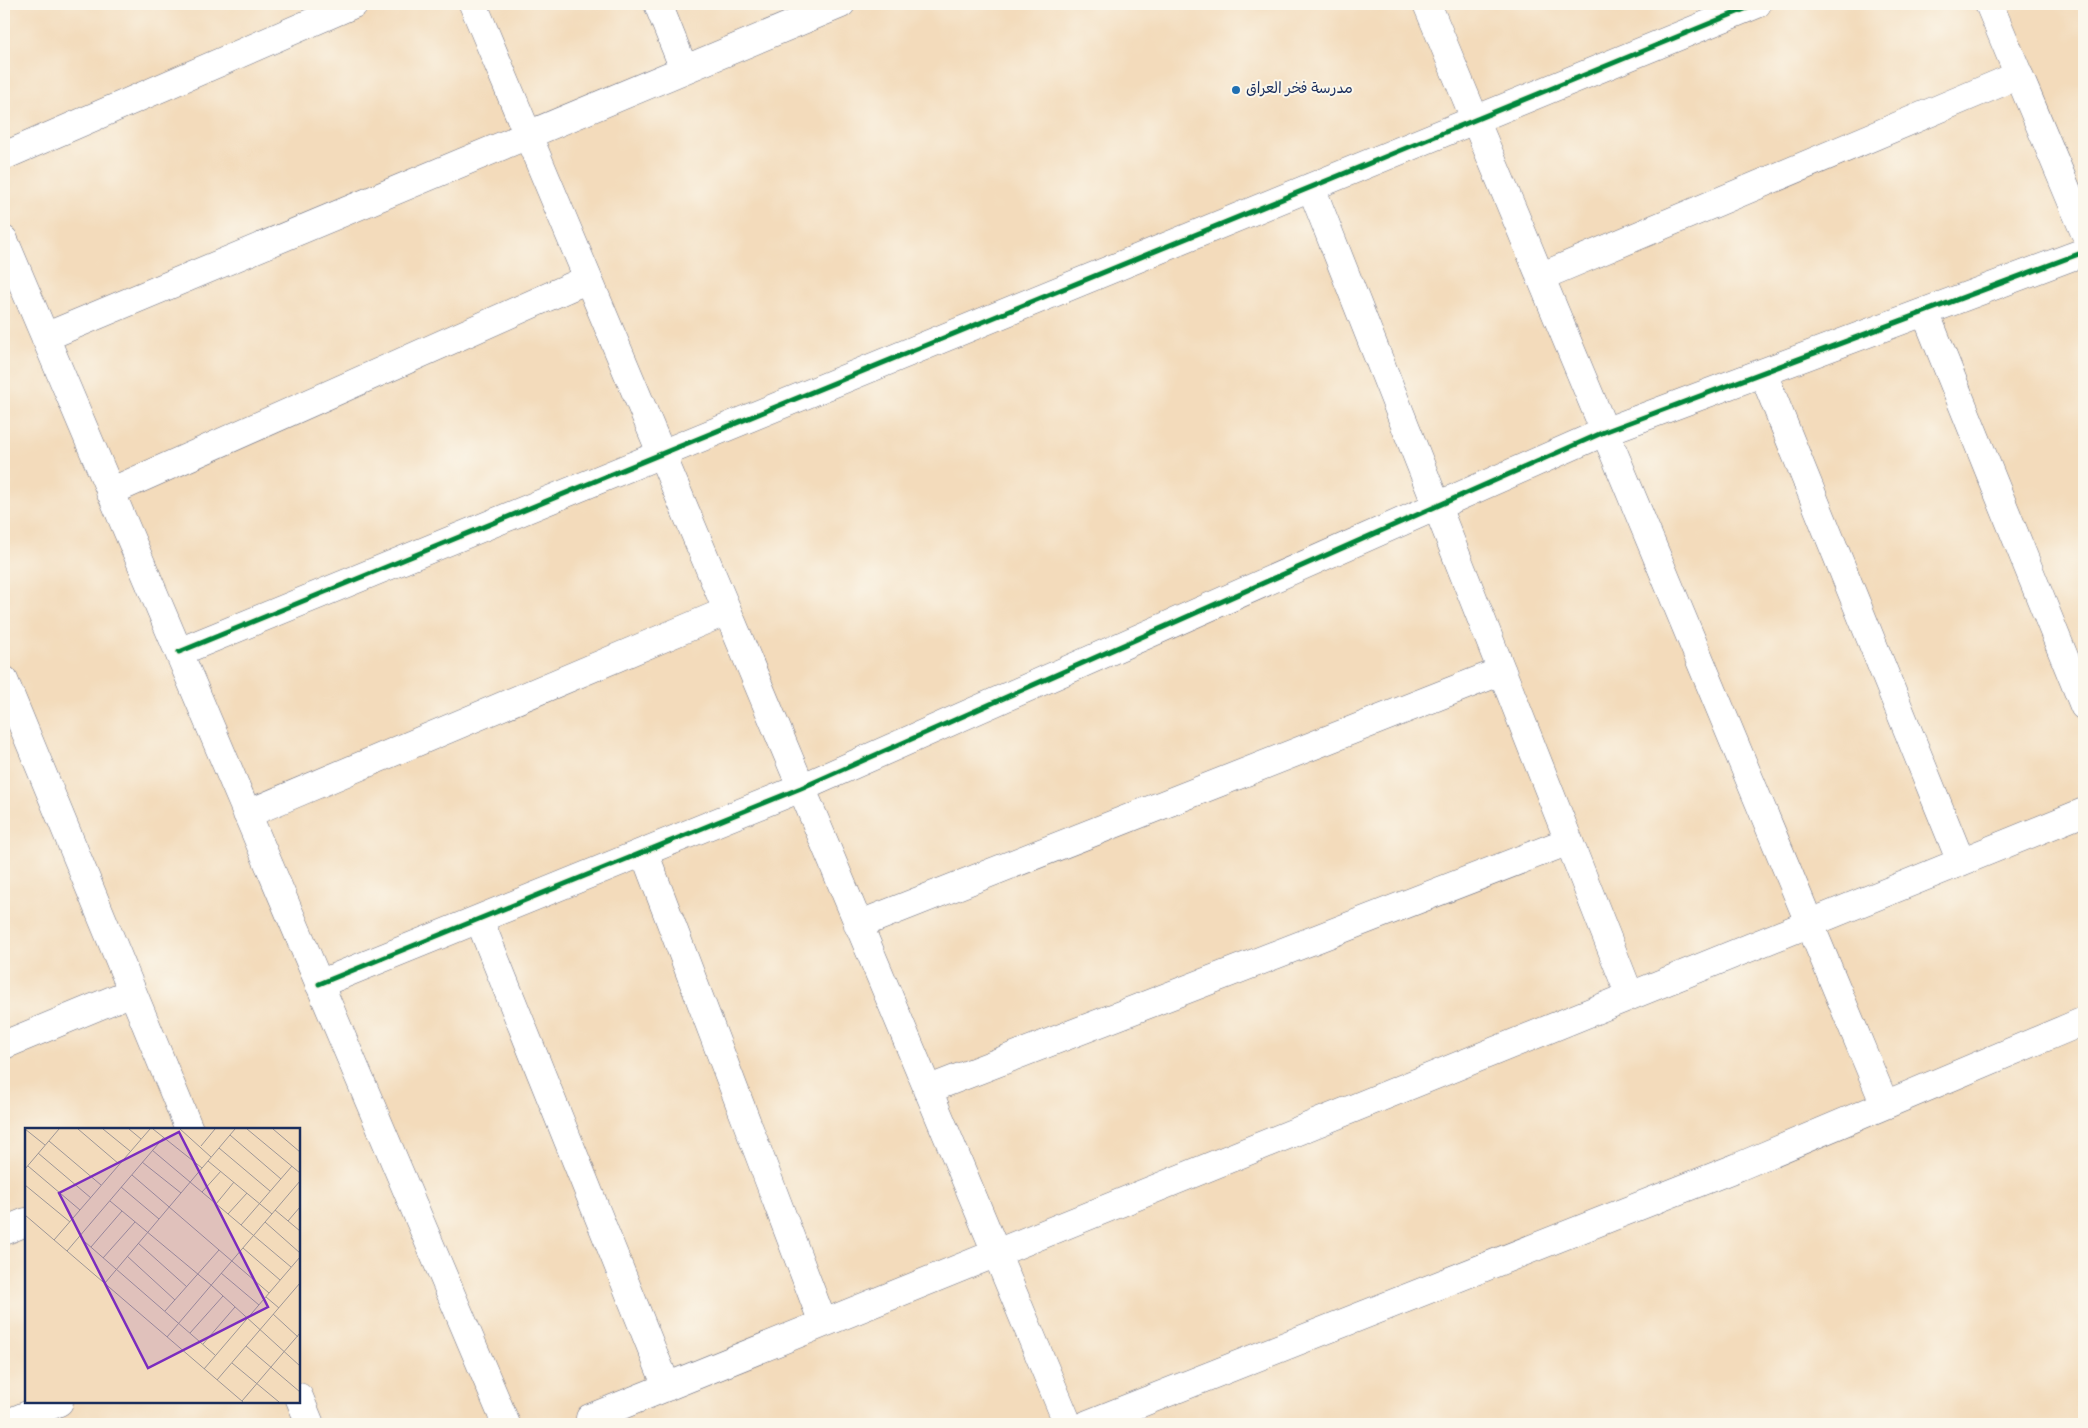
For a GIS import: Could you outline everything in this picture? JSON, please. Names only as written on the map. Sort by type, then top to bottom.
[{"type":"street","points":[[4,156],[354,4]]},
{"type":"street","points":[[473,4],[1068,1424]]},
{"type":"street","points":[[658,4],[684,69]]},
{"type":"street","points":[[44,337],[841,4]]},
{"type":"street","points":[[1427,4],[1885,1105]]},
{"type":"street","points":[[179,652],[1757,4]]},
{"type":"street","points":[[1989,4],[2084,232]]},
{"type":"street","points":[[1540,278],[2019,76]]},
{"type":"street","points":[[1311,187],[1630,996]]},
{"type":"street","points":[[4,240],[506,1424]]},
{"type":"street","points":[[319,984],[801,788],[1604,432],[2084,252]]},
{"type":"street","points":[[110,492],[588,279]]},
{"type":"street","points":[[1925,312],[2084,706]]},
{"type":"street","points":[[1763,373],[1961,862]]},
{"type":"street","points":[[247,814],[727,611]]},
{"type":"street","points":[[858,926],[1502,671]]},
{"type":"street","points":[[4,680],[11,721],[132,992],[189,1128]]},
{"type":"street","points":[[590,1418],[2084,812]]},
{"type":"street","points":[[927,1090],[1569,841]]},
{"type":"street","points":[[644,852],[823,1323]]},
{"type":"street","points":[[479,919],[667,1387]]},
{"type":"street","points":[[4,1045],[132,992]]},
{"type":"street","points":[[1088,1424],[1738,1167],[2084,1021]]},
{"type":"street","points":[[4,1231],[25,1222]]},
{"type":"street","points":[[300,1399],[310,1424]]},
{"type":"street","points":[[6,1424],[57,1403]]},
{"type":"cycle path","points":[[179,652],[1757,4]]},
{"type":"cycle path","points":[[319,984],[801,788],[1604,432],[2084,252]]},
{"type":"place","name":"مدرسة فخر العراق","points":[[1236,90]]}]
